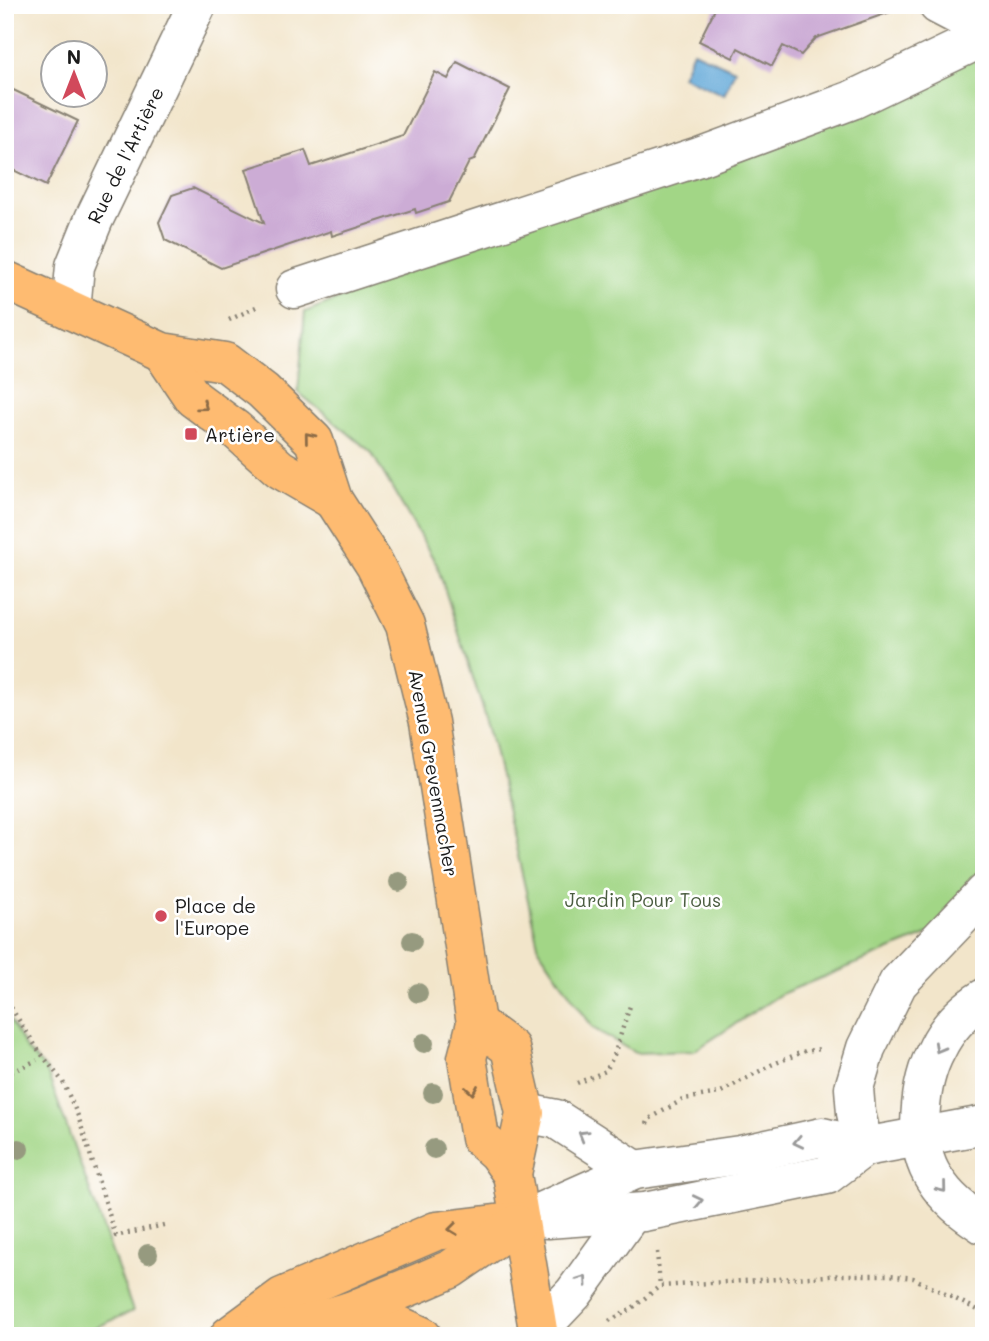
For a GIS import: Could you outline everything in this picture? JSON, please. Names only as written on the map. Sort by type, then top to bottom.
[{"type":"main road","name":"Avenue Grevenmacher","points":[[5,279],[162,352],[193,398],[235,429],[280,469],[332,500],[375,565],[405,625],[429,722],[476,1023],[467,1058],[481,1138],[512,1174]]},
{"type":"main road","name":"Avenue Grevenmacher","points":[[476,1023],[510,1048],[525,1114],[512,1174],[539,1333]]},
{"type":"main road","points":[[241,1336],[294,1328],[350,1311],[451,1269],[520,1221]]},
{"type":"main road","points":[[229,1336],[282,1297],[436,1231],[520,1221]]},
{"type":"main road","points":[[350,1311],[385,1319],[422,1336]]},
{"type":"street","name":"Rue de l'Artière","points":[[71,310],[75,266],[94,219],[197,5]]},
{"type":"street","points":[[938,5],[984,29]]},
{"type":"street","points":[[295,289],[699,157],[852,100],[984,37]]},
{"type":"street","points":[[864,1147],[856,1113],[854,1088],[866,1048],[898,984],[984,893]]},
{"type":"street","points":[[984,998],[966,1010],[937,1048],[922,1094],[920,1136],[932,1176],[959,1209],[984,1226]]},
{"type":"street","points":[[525,1114],[556,1119],[638,1170]]},
{"type":"street","points":[[520,1221],[638,1170],[740,1155],[822,1137],[864,1147],[984,1125]]},
{"type":"street","points":[[520,1221],[631,1214],[827,1175],[864,1147]]},
{"type":"street","points":[[539,1333],[574,1293],[631,1214]]},
{"type":"path","points":[[5,995],[13,1012],[63,1082],[78,1116],[116,1236],[167,1224]]},
{"type":"path","points":[[525,1114],[568,1087],[606,1071],[631,1006]]},
{"type":"path","points":[[638,1170],[639,1146],[649,1119],[684,1099],[719,1093],[771,1065],[805,1051],[846,1046],[866,1048]]},
{"type":"path","points":[[5,1076],[37,1060]]},
{"type":"path","points":[[604,1323],[630,1310],[660,1286],[844,1275],[913,1278],[984,1313]]},
{"type":"shaded area","points":[[733,1329],[796,1336],[685,1336],[702,1331]]},
{"type":"green space","name":"Jardin Pour Tous","points":[[984,37],[984,912],[781,994],[694,1051],[635,1053],[593,1028],[539,949],[489,728],[437,565],[371,452],[298,392],[305,312],[699,157]]},
{"type":"green space","points":[[5,1011],[26,1049],[46,1069],[133,1311],[77,1336],[5,1336]]},
{"type":"water","points":[[693,51],[735,70],[724,95],[682,76]]},
{"type":"building","points":[[717,5],[892,5],[893,11],[816,38],[801,55],[783,46],[772,66],[738,48],[733,58],[699,41]]},
{"type":"building","points":[[457,62],[510,89],[449,202],[416,213],[415,209],[332,236],[331,231],[221,268],[165,240],[159,222],[172,195],[193,188],[264,223],[246,169],[305,150],[311,166],[403,136],[435,72],[448,79]]},
{"type":"building","points":[[5,86],[38,102],[38,108],[51,108],[78,121],[46,186],[5,166]]},
{"type":"place","name":"Artière","points":[[191,434]]},
{"type":"place","name":"Place de l'Europe","points":[[161,916]]}]
